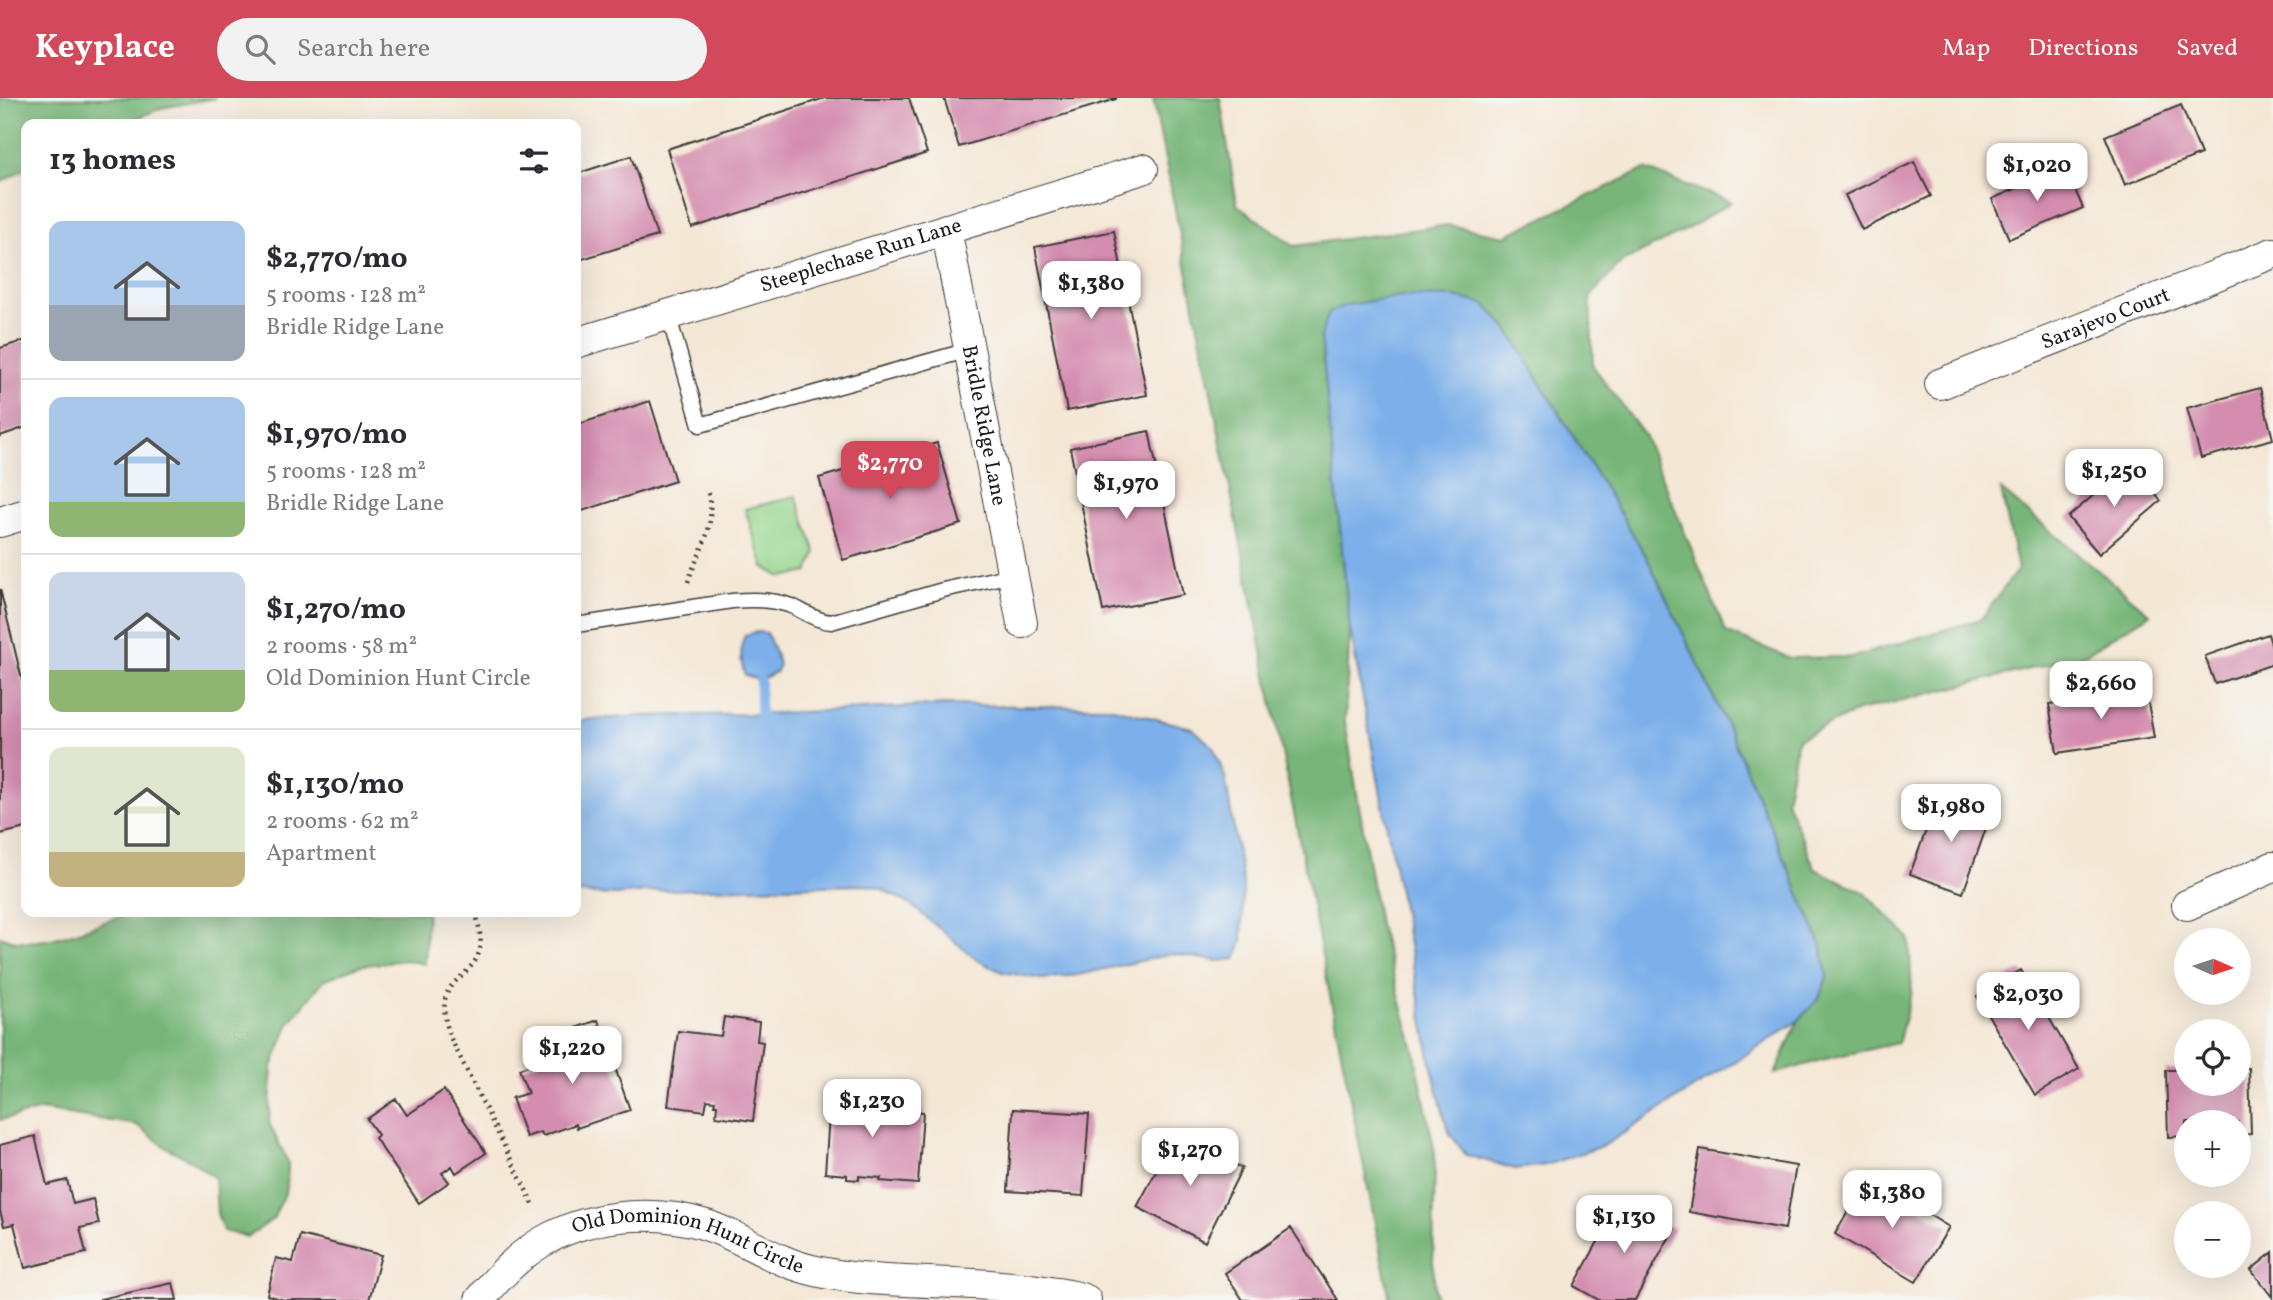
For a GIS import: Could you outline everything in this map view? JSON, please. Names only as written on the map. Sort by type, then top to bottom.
[{"type":"street","name":"Steeplechase Run Lane","points":[[581,340],[1143,169]]},
{"type":"street","name":"Bridle Ridge Lane","points":[[946,229],[1022,623]]},
{"type":"street","name":"Sarajevo Court","points":[[1940,384],[2273,253]]},
{"type":"street","points":[[0,522],[21,516]]},
{"type":"street","points":[[2188,905],[2273,867]]},
{"type":"street","name":"Old Dominion Hunt Circle","points":[[480,1300],[516,1260],[549,1237],[575,1226],[623,1217],[658,1215],[703,1223],[739,1237],[782,1260],[816,1272],[860,1278],[1027,1288],[1086,1300]]},
{"type":"lane","points":[[668,313],[700,425],[969,350]]},
{"type":"lane","points":[[581,624],[757,599],[792,606],[822,622],[831,622],[943,590],[1012,575]]},
{"type":"path","points":[[680,610],[688,579],[711,525],[712,507],[708,493]]},
{"type":"path","points":[[477,917],[481,946],[479,954],[447,993],[443,1007],[445,1023],[549,1237]]},
{"type":"green space","points":[[0,98],[216,98],[161,108],[136,119],[21,119],[21,171],[0,183]]},
{"type":"green space","points":[[1153,98],[1220,98],[1237,205],[1294,246],[1448,225],[1505,236],[1645,169],[1731,202],[1686,230],[1622,262],[1590,297],[1593,366],[1644,435],[1726,632],[1790,658],[1854,657],[1981,619],[2018,569],[2001,490],[2150,614],[2082,656],[1858,711],[1798,739],[1786,800],[1815,869],[1864,892],[1909,938],[1912,992],[1898,1043],[1821,1060],[1775,1074],[1798,1021],[1819,998],[1827,977],[1822,947],[1730,732],[1646,556],[1509,331],[1485,304],[1329,312],[1321,336],[1350,629],[1345,722],[1379,924],[1414,1049],[1435,1153],[1433,1267],[1436,1300],[1390,1300]]},
{"type":"green space","points":[[796,496],[816,553],[808,572],[781,577],[764,567],[745,509]]},
{"type":"green space","points":[[118,917],[427,917],[425,964],[406,960],[358,966],[324,980],[289,1023],[272,1067],[269,1123],[288,1162],[287,1189],[273,1219],[248,1237],[223,1231],[217,1213],[215,1178],[192,1161],[164,1146],[137,1125],[42,1110],[0,1120],[0,936],[14,941],[30,942],[84,930]]},
{"type":"water","points":[[1401,296],[1455,297],[1485,304],[1509,331],[1646,556],[1730,732],[1822,947],[1827,977],[1819,998],[1798,1021],[1605,1145],[1546,1165],[1515,1169],[1466,1155],[1448,1131],[1432,1068],[1350,629],[1321,336],[1329,312],[1347,305]]},
{"type":"water","points":[[767,633],[779,664],[776,672],[760,680],[745,675],[741,660],[745,635]]},
{"type":"water","points":[[946,705],[1109,707],[1192,728],[1213,747],[1225,777],[1243,884],[1242,941],[1236,959],[1218,961],[1171,954],[1078,975],[1042,979],[1002,972],[977,960],[911,905],[882,889],[865,885],[666,890],[615,895],[581,893],[581,721],[641,716],[760,714]]},
{"type":"building","points":[[825,98],[909,98],[927,153],[692,228],[667,149]]},
{"type":"building","points":[[944,98],[1116,98],[1116,99],[959,147]]},
{"type":"building","points":[[2181,105],[2201,154],[2125,185],[2105,136]]},
{"type":"building","points":[[631,156],[657,236],[581,259],[581,172]]},
{"type":"building","points":[[1914,162],[1931,196],[1862,230],[1845,195]]},
{"type":"building","points":[[2065,167],[2083,208],[2009,239],[1992,199]]},
{"type":"building","points":[[1114,231],[1147,395],[1067,411],[1035,247]]},
{"type":"building","points":[[21,342],[21,429],[0,436],[0,348]]},
{"type":"building","points":[[2260,388],[2273,439],[2201,458],[2187,408]]},
{"type":"building","points":[[650,401],[675,481],[581,511],[581,423]]},
{"type":"building","points":[[1149,431],[1183,595],[1103,611],[1070,448]]},
{"type":"building","points":[[937,443],[961,524],[843,560],[819,478]]},
{"type":"building","points":[[2130,464],[2161,501],[2099,554],[2068,517]]},
{"type":"building","points":[[0,589],[21,675],[21,829],[0,834]]},
{"type":"building","points":[[2268,634],[2273,650],[2273,664],[2215,684],[2205,656]]},
{"type":"building","points":[[2146,690],[2154,738],[2057,753],[2049,704]]},
{"type":"building","points":[[1939,795],[1991,814],[1963,893],[1910,874]]},
{"type":"building","points":[[2021,970],[2079,1069],[2035,1095],[1977,996]]},
{"type":"building","points":[[724,1017],[759,1022],[757,1041],[763,1042],[753,1121],[716,1116],[715,1101],[707,1100],[705,1111],[668,1106],[678,1031],[721,1036]]},
{"type":"building","points":[[598,1020],[630,1110],[577,1128],[576,1124],[543,1136],[541,1132],[526,1137],[512,1098],[528,1093],[519,1069],[571,1051],[564,1032]]},
{"type":"building","points":[[2166,1070],[2174,1070],[2174,1096],[2250,1096],[2250,1110],[2174,1110],[2174,1137],[2168,1137]]},
{"type":"building","points":[[831,1086],[869,1089],[867,1108],[923,1112],[918,1184],[880,1181],[881,1178],[859,1176],[859,1180],[847,1179],[847,1175],[825,1173]]},
{"type":"building","points":[[444,1090],[486,1153],[456,1173],[452,1166],[442,1173],[449,1182],[419,1203],[375,1138],[378,1135],[367,1119],[396,1099],[407,1115]]},
{"type":"building","points":[[1013,1109],[1089,1114],[1083,1196],[1008,1191]]},
{"type":"building","points":[[1176,1134],[1242,1168],[1205,1242],[1137,1207]]},
{"type":"building","points":[[35,1136],[47,1185],[67,1180],[73,1204],[93,1199],[99,1224],[80,1228],[86,1253],[25,1268],[14,1224],[4,1226],[0,1211],[0,1145]]},
{"type":"building","points":[[1700,1149],[1796,1166],[1785,1229],[1689,1212]]},
{"type":"building","points":[[1868,1178],[1949,1227],[1916,1282],[1835,1234]]},
{"type":"building","points":[[1621,1199],[1674,1229],[1635,1300],[1599,1300],[1574,1286]]},
{"type":"building","points":[[1291,1228],[1338,1300],[1243,1300],[1225,1273]]},
{"type":"building","points":[[300,1235],[381,1255],[369,1300],[284,1300],[267,1295],[276,1258],[293,1262]]},
{"type":"building","points":[[2273,1252],[2273,1298],[2251,1270]]},
{"type":"building","points":[[173,1283],[177,1300],[100,1300],[100,1299]]},
{"type":"waterway","points":[[760,680],[760,714]]}]
